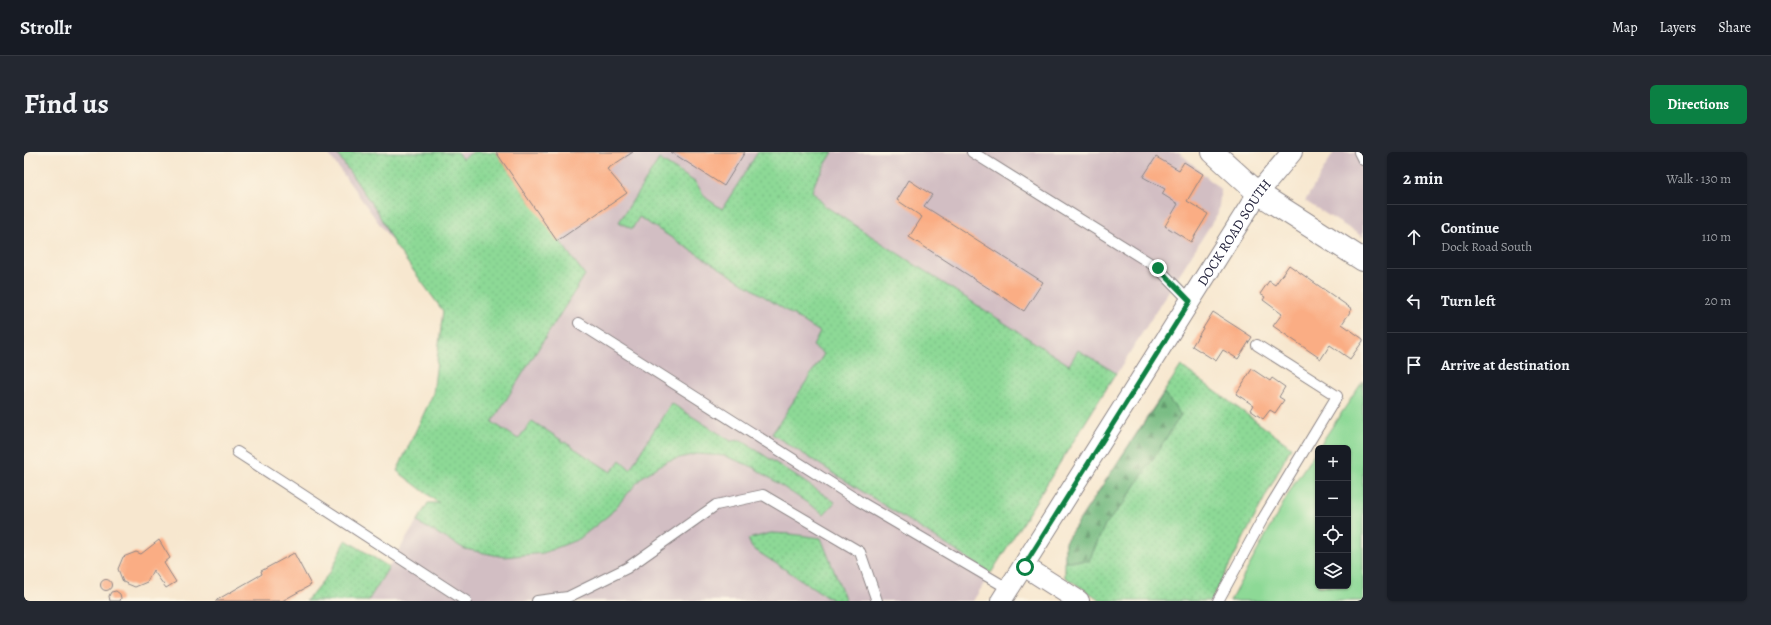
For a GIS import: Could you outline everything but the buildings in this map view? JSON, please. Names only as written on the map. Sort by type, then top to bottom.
[{"type":"street","points":[[1213,152],[1258,193],[1363,260]]},
{"type":"street","name":"DOCK ROAD SOUTH","points":[[1005,595],[1258,193],[1292,152]]},
{"type":"street","points":[[1024,566],[1079,601]]},
{"type":"lane","points":[[972,152],[1158,268],[1190,301]]},
{"type":"lane","points":[[1359,152],[1363,160]]},
{"type":"lane","points":[[579,323],[1005,595]]},
{"type":"lane","points":[[1218,601],[1262,520],[1337,396],[1257,345]]},
{"type":"lane","points":[[237,452],[466,601]]},
{"type":"lane","points":[[537,601],[568,597],[627,568],[716,505],[763,495],[860,552],[877,601]]},
{"type":"shaded area","points":[[327,152],[1179,152],[1221,190],[1218,213],[973,601],[368,601],[428,503],[439,503],[585,274],[394,244]]},
{"type":"shaded area","points":[[1334,152],[1363,152],[1363,237],[1305,201]]},
{"type":"green space","points":[[336,152],[457,152],[462,159],[473,152],[496,152],[585,275],[492,422],[518,439],[532,421],[611,472],[620,460],[630,469],[671,403],[731,441],[741,440],[835,502],[824,514],[753,467],[725,456],[696,454],[667,461],[642,477],[610,514],[579,539],[543,553],[504,557],[465,549],[417,522],[428,503],[439,503],[397,471],[433,394],[443,311],[394,244],[378,213]]},
{"type":"green space","points":[[758,152],[833,152],[817,178],[812,191],[825,206],[1069,365],[1078,350],[1116,373],[991,573],[772,434],[824,354],[813,346],[820,332],[639,217],[632,229],[619,222],[659,159],[695,182],[706,198],[722,209]]},
{"type":"green space","points":[[1181,366],[1291,447],[1211,601],[1102,601],[1065,577],[1065,542]]},
{"type":"green space","points":[[1363,381],[1363,601],[1230,601],[1295,482],[1315,452],[1315,589],[1351,589],[1351,445],[1320,445]]},
{"type":"green space","points":[[1164,393],[1181,415],[1125,502],[1105,525],[1089,561],[1065,561],[1065,542]]},
{"type":"green space","points":[[771,533],[821,538],[846,601],[834,601],[752,548],[748,539]]},
{"type":"green space","points":[[346,540],[389,567],[368,601],[306,601],[331,571]]},
{"type":"route","points":[[1025,567],[1024,566],[1190,301],[1158,268]]}]
